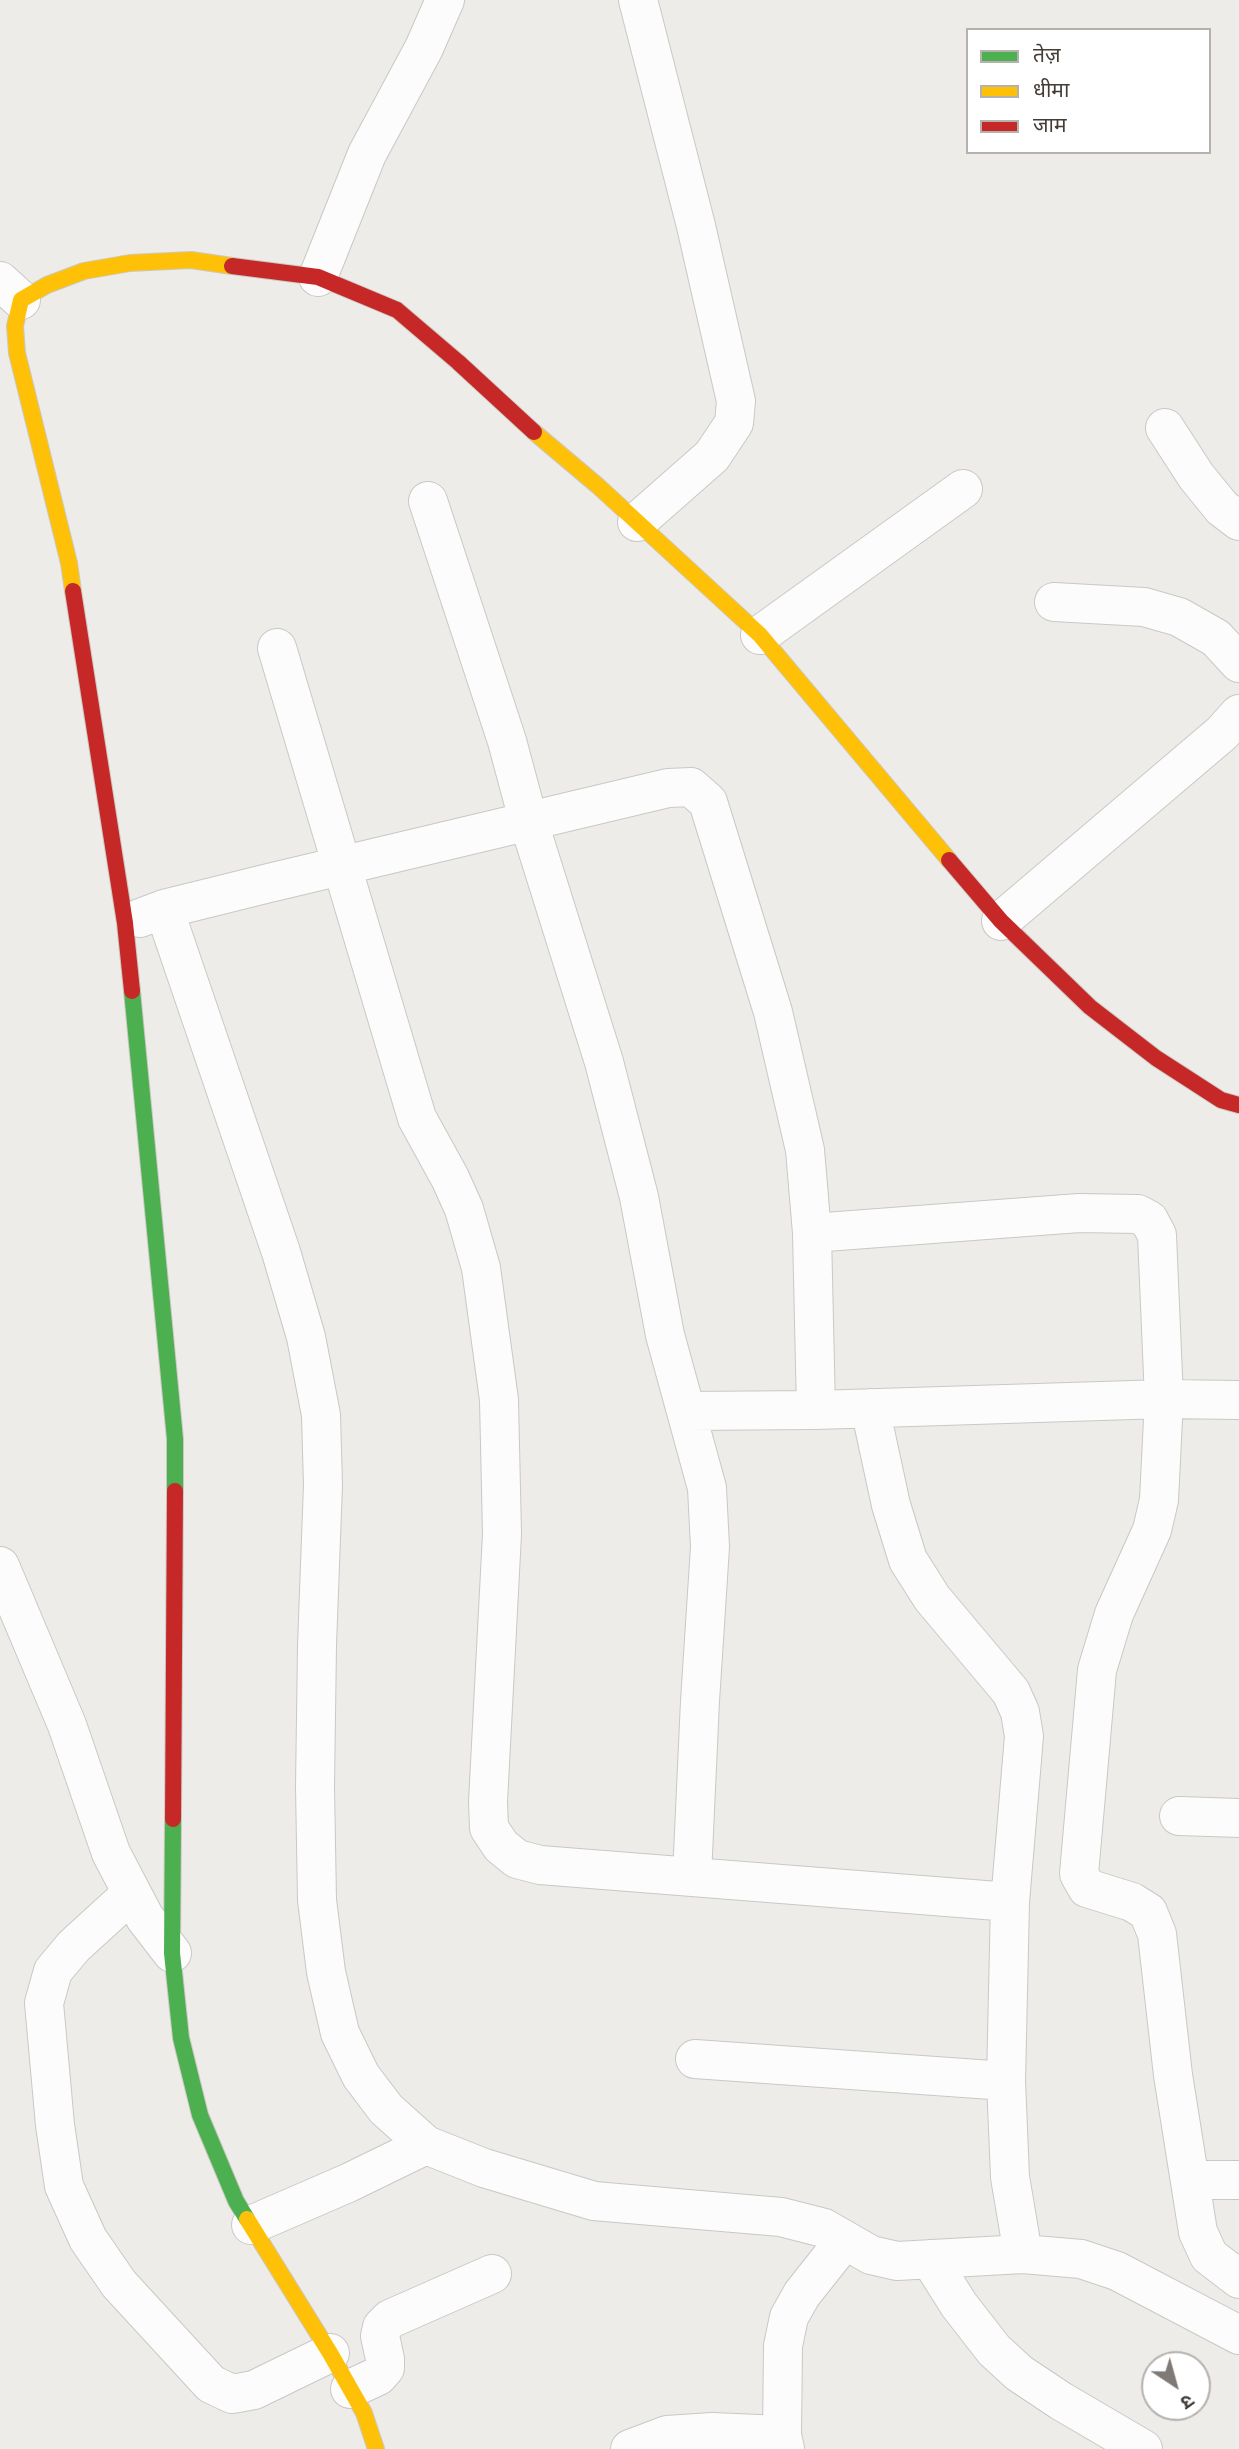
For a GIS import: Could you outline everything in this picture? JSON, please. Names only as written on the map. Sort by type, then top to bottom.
[{"type":"street","points":[[318,276],[367,154],[424,48],[445,0]]},
{"type":"street","points":[[637,522],[712,456],[734,423],[736,401],[696,226],[638,0]]},
{"type":"street","points":[[376,2449],[364,2413],[236,2201],[200,2115],[181,2039],[172,1953],[175,1439],[125,923],[69,563],[17,353],[11,290],[47,285],[84,271],[130,263],[191,260],[318,276],[397,310],[637,522],[760,635],[1000,921],[1090,1007],[1156,1058],[1221,1100],[1239,1105]]},
{"type":"street","points":[[1165,428],[1196,476],[1222,508],[1239,521]]},
{"type":"street","points":[[760,635],[963,489]]},
{"type":"street","points":[[428,501],[507,741],[528,823],[604,1062],[639,1197],[664,1335],[707,1488],[710,1547],[692,1876]]},
{"type":"street","points":[[1054,602],[1144,607],[1179,617],[1216,638],[1239,663]]},
{"type":"street","points":[[277,648],[417,1118],[464,1209],[481,1268],[499,1400],[502,1534],[488,1802],[489,1828],[501,1846],[516,1859],[540,1865],[1010,1902]]},
{"type":"street","points":[[1000,921],[1223,733],[1239,714]]},
{"type":"street","points":[[125,923],[164,909],[668,788],[691,787],[708,802],[774,1012],[805,1150],[812,1233],[816,1410]]},
{"type":"street","points":[[164,909],[281,1251],[306,1338],[321,1415],[323,1485],[315,1787],[317,1900],[326,1972],[340,2033],[360,2076],[386,2109],[426,2145],[484,2168],[594,2201],[781,2217],[824,2228],[871,2255],[897,2261],[1023,2253],[1080,2259],[1117,2271],[1239,2335]]},
{"type":"street","points":[[812,1233],[1079,1213],[1138,1214],[1149,1220],[1157,1235],[1164,1399],[1159,1500],[1152,1530],[1114,1614],[1097,1670],[1079,1874],[1087,1888],[1132,1902],[1148,1912],[1157,1934],[1173,2075],[1198,2232],[1209,2256],[1239,2279]]},
{"type":"street","points":[[686,1411],[816,1410],[1164,1399],[1239,1400]]},
{"type":"street","points":[[870,1408],[891,1505],[908,1560],[932,1598],[1011,1692],[1020,1712],[1024,1736],[1010,1902],[1006,2081],[1010,2177],[1023,2253]]},
{"type":"street","points":[[0,1566],[67,1725],[111,1853],[131,1894],[172,1953]]},
{"type":"street","points":[[1179,1816],[1239,1818]]},
{"type":"street","points":[[131,1894],[74,1946],[53,1971],[44,2003],[55,2125],[64,2186],[88,2239],[119,2284],[211,2384],[232,2394],[254,2390],[330,2353]]},
{"type":"street","points":[[695,2060],[1006,2081]]},
{"type":"street","points":[[251,2225],[348,2183],[426,2145]]},
{"type":"street","points":[[1191,2179],[1239,2180]]},
{"type":"street","points":[[630,2449],[667,2435],[712,2432],[783,2442],[783,2346],[789,2317],[802,2294],[845,2241]]},
{"type":"street","points":[[930,2259],[994,2350],[1020,2373],[1061,2402],[1143,2449]]},
{"type":"street","points":[[350,2389],[378,2376],[384,2368],[385,2358],[380,2336],[382,2327],[390,2319],[492,2274]]},
{"type":"traffic: fast","points":[[132,991],[175,1439],[175,1491]]},
{"type":"traffic: fast","points":[[173,1819],[172,1953],[181,2038],[200,2115],[236,2201],[247,2219]]},
{"type":"traffic: slow","points":[[73,591],[69,563],[17,353],[15,326],[21,300],[47,285],[84,271],[130,263],[191,260],[232,266]]},
{"type":"traffic: slow","points":[[534,432],[598,486],[760,635],[949,860]]},
{"type":"traffic: slow","points":[[247,2219],[364,2413],[376,2449]]},
{"type":"traffic: jam","points":[[232,266],[318,277],[397,310],[534,432]]},
{"type":"traffic: jam","points":[[73,591],[125,923],[132,991]]},
{"type":"traffic: jam","points":[[949,860],[1001,921],[1090,1007],[1156,1058],[1221,1100],[1239,1105]]},
{"type":"traffic: jam","points":[[173,1819],[175,1491]]}]
